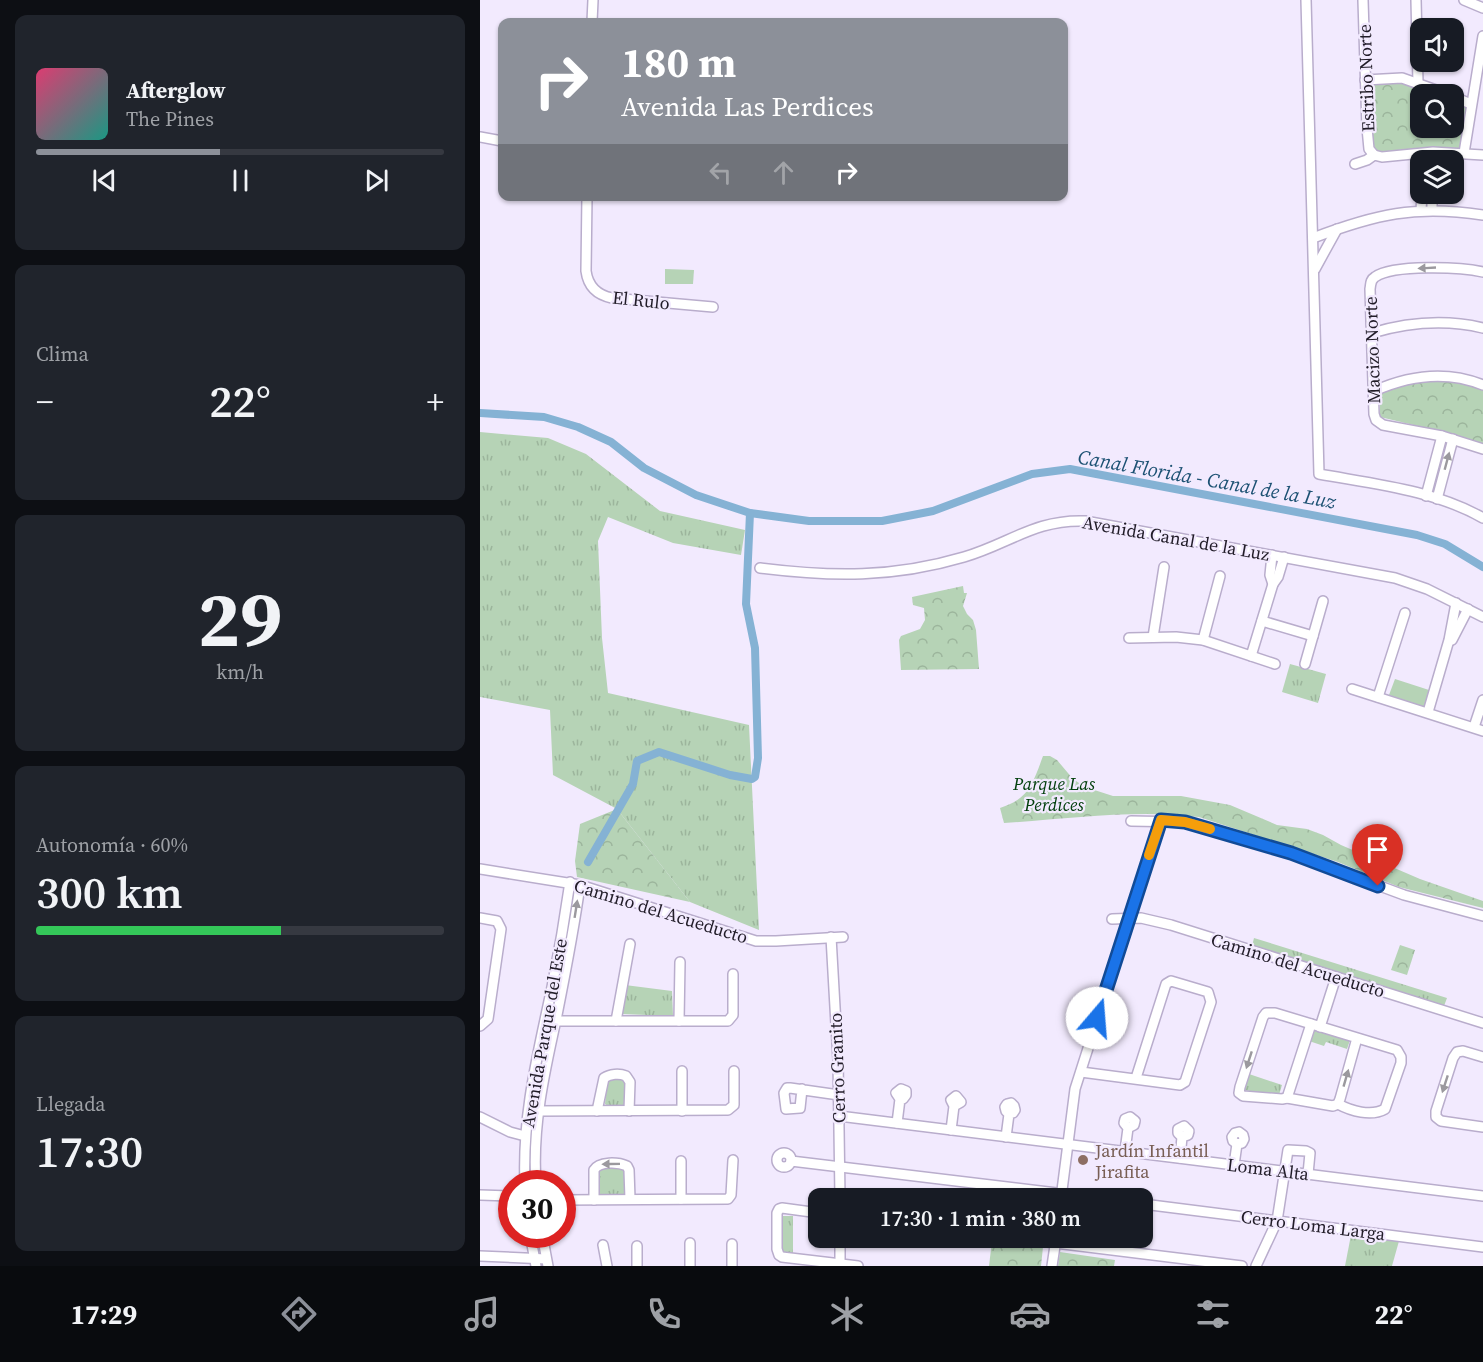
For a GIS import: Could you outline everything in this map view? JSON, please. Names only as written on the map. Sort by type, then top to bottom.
[{"type":"street","points":[[592,18],[593,0]]},
{"type":"street","points":[[1306,0],[1319,474],[1426,496],[1483,518]]},
{"type":"street","name":"Estribo Norte","points":[[1363,0],[1368,141],[1370,151],[1374,155]]},
{"type":"street","points":[[1365,80],[1398,78],[1418,83],[1416,0]]},
{"type":"street","points":[[1464,0],[1483,8]]},
{"type":"street","points":[[1483,36],[1464,153],[1483,155]]},
{"type":"street","points":[[1464,101],[1471,104]]},
{"type":"street","points":[[480,137],[498,140]]},
{"type":"street","points":[[1355,164],[1374,155],[1410,156]]},
{"type":"street","name":"El Rulo","points":[[587,201],[586,271],[588,282],[594,290],[612,298],[713,307]]},
{"type":"street","points":[[1421,204],[1421,210]]},
{"type":"street","points":[[1432,204],[1432,210]]},
{"type":"street","points":[[1313,238],[1378,216],[1421,210],[1483,215]]},
{"type":"street","points":[[1314,273],[1337,229]]},
{"type":"street","name":"Macizo Norte","points":[[1442,436],[1383,425],[1376,420],[1370,286],[1372,279],[1388,272],[1435,267],[1483,272]]},
{"type":"street","points":[[1372,333],[1405,325],[1434,322],[1483,328]]},
{"type":"street","points":[[1374,391],[1401,381],[1435,375],[1462,378],[1483,385]]},
{"type":"street","points":[[1426,496],[1442,436],[1483,449]]},
{"type":"street","points":[[1437,499],[1453,439]]},
{"type":"street","name":"Avenida Canal de la Luz","points":[[760,568],[838,575],[896,571],[964,557],[991,548],[1035,527],[1075,520],[1284,557],[1407,582],[1483,617]]},
{"type":"street","points":[[1272,555],[1270,575],[1273,584]]},
{"type":"street","points":[[1251,656],[1273,584],[1278,577],[1284,557]]},
{"type":"street","points":[[1154,637],[1164,567]]},
{"type":"street","points":[[1203,640],[1220,576]]},
{"type":"street","points":[[1305,664],[1323,601]]},
{"type":"street","points":[[1428,712],[1449,640],[1456,603]]},
{"type":"street","points":[[1449,640],[1453,638],[1468,609]]},
{"type":"street","points":[[1378,697],[1405,613]]},
{"type":"street","points":[[1262,621],[1313,636]]},
{"type":"street","points":[[1129,638],[1203,640],[1275,664]]},
{"type":"street","points":[[1352,689],[1478,729],[1483,700]]},
{"type":"street","points":[[1062,1188],[1074,1096],[1161,820]]},
{"type":"street","points":[[1131,821],[1185,822],[1291,853],[1404,895],[1483,916]]},
{"type":"street","name":"Camino del Acueducto","points":[[480,869],[570,882],[746,939],[771,942],[843,937]]},
{"type":"street","name":"Avenida Parque del Este","points":[[525,1170],[525,1136],[532,1080],[556,967],[570,882]]},
{"type":"street","name":"Avenida Parque del Este","points":[[536,1170],[538,1111],[580,885]]},
{"type":"street","points":[[480,918],[497,921],[501,929],[488,1019],[480,1026]]},
{"type":"street","name":"Camino del Acueducto","points":[[1112,919],[1154,920],[1483,1023]]},
{"type":"street","name":"Cerro Granito","points":[[831,938],[839,1116],[840,1188]]},
{"type":"street","points":[[616,1022],[630,944]]},
{"type":"street","points":[[679,1021],[680,962]]},
{"type":"street","points":[[556,1021],[726,1021],[731,1019],[734,1013],[733,974]]},
{"type":"street","points":[[1287,1098],[1336,977]]},
{"type":"street","points":[[1081,1072],[1180,1085],[1185,1082],[1211,1002],[1208,992],[1171,981],[1166,984],[1136,1078]]},
{"type":"street","points":[[1266,1013],[1275,1013],[1357,1038],[1396,1050],[1401,1057],[1400,1067],[1385,1109],[1380,1112],[1360,1112],[1338,1104],[1333,1106],[1287,1098],[1239,1094],[1239,1087],[1266,1013]]},
{"type":"street","points":[[1338,1104],[1357,1038]]},
{"type":"street","points":[[1483,1058],[1463,1051],[1457,1052],[1436,1111],[1436,1117],[1441,1121],[1483,1127]]},
{"type":"street","points":[[682,1071],[682,1111]]},
{"type":"street","points":[[538,1111],[730,1110],[734,1103],[734,1071]]},
{"type":"street","points":[[597,1111],[603,1080],[608,1075],[618,1074],[626,1076],[630,1082],[629,1111]]},
{"type":"street","points":[[802,1089],[838,1095]]},
{"type":"street","points":[[897,1123],[900,1099]]},
{"type":"street","points":[[951,1130],[954,1106]]},
{"type":"street","points":[[1006,1137],[1009,1114]]},
{"type":"street","name":"Loma Alta","points":[[839,1116],[1483,1196]]},
{"type":"street","points":[[480,1117],[525,1136]]},
{"type":"street","points":[[1180,1158],[1182,1137],[1178,1129],[1184,1126]]},
{"type":"street","points":[[1125,1151],[1128,1128]]},
{"type":"street","points":[[1234,1165],[1237,1144]]},
{"type":"street","points":[[1256,1266],[1277,1221],[1287,1152],[1292,1149],[1310,1153],[1308,1174]]},
{"type":"street","points":[[576,1200],[730,1198],[733,1160]]},
{"type":"street","points":[[681,1161],[681,1199]]},
{"type":"street","points":[[791,1161],[1002,1188]]},
{"type":"street","points":[[594,1200],[595,1167],[599,1164],[627,1166],[630,1199]]},
{"type":"street","points":[[480,1195],[498,1196]]},
{"type":"street","name":"Cerro Loma Larga","points":[[1153,1205],[1483,1247]]},
{"type":"street","points":[[808,1212],[781,1208],[777,1212],[777,1251],[782,1257],[858,1266]]},
{"type":"street","points":[[690,1243],[691,1266]]},
{"type":"street","points":[[732,1244],[732,1266]]},
{"type":"street","points":[[603,1245],[607,1266]]},
{"type":"street","points":[[638,1246],[638,1266]]},
{"type":"street","points":[[840,1248],[840,1265]]},
{"type":"street","points":[[1052,1266],[1055,1248]]},
{"type":"street","points":[[1113,1248],[1242,1266]]},
{"type":"street","points":[[480,1256],[547,1262]]},
{"type":"green space","points":[[1378,82],[1380,84],[1401,83],[1410,86],[1410,138],[1462,138],[1460,149],[1420,148],[1377,152],[1373,146],[1370,85]]},
{"type":"green space","points":[[1464,107],[1468,109],[1464,129]]},
{"type":"green space","points":[[665,269],[694,270],[693,284],[665,284]]},
{"type":"green space","points":[[1432,380],[1460,382],[1483,389],[1483,444],[1456,435],[1380,417],[1380,394],[1403,384]]},
{"type":"green space","points":[[480,432],[548,438],[586,454],[660,511],[745,530],[741,555],[673,543],[608,517],[598,541],[602,638],[608,693],[749,725],[759,930],[690,902],[617,809],[553,775],[550,710],[480,697]]},
{"type":"green space","points":[[963,586],[964,593],[967,593],[963,606],[973,620],[976,630],[979,669],[901,670],[899,640],[901,636],[920,629],[925,620],[924,608],[913,605],[912,597]]},
{"type":"green space","points":[[1290,664],[1326,674],[1318,703],[1282,692]]},
{"type":"green space","points":[[1395,679],[1429,690],[1424,707],[1389,695]]},
{"type":"green space","name":"Parque Las Perdices","points":[[1043,756],[1050,756],[1057,760],[1073,779],[1085,787],[1113,796],[1181,796],[1230,805],[1277,825],[1307,829],[1420,879],[1483,901],[1483,908],[1399,887],[1338,862],[1199,817],[1126,814],[1004,823],[1000,808],[1018,800],[1029,789]]},
{"type":"green space","points":[[617,809],[690,902],[577,877],[575,861],[580,824]]},
{"type":"green space","points":[[574,890],[558,996],[540,1072],[533,1170],[529,1170],[529,1138],[537,1072],[561,968]]},
{"type":"green space","points":[[1254,938],[1447,998],[1444,1006],[1252,946]]},
{"type":"green space","points":[[1400,945],[1415,950],[1407,975],[1391,970]]},
{"type":"green space","points":[[625,985],[672,991],[673,1016],[621,1014]]},
{"type":"green space","points":[[1313,1028],[1350,1040],[1347,1049],[1326,1042],[1324,1046],[1309,1041]]},
{"type":"green space","points":[[1249,1074],[1282,1085],[1279,1095],[1243,1090]]},
{"type":"green space","points":[[612,1077],[627,1080],[624,1106],[605,1104],[607,1082]]},
{"type":"green space","points":[[603,1167],[618,1167],[625,1172],[624,1195],[598,1195],[597,1172]]},
{"type":"green space","points":[[781,1216],[793,1216],[793,1253],[781,1253]]},
{"type":"green space","points":[[1351,1235],[1399,1241],[1392,1266],[1345,1266]]},
{"type":"green space","points":[[991,1248],[1043,1248],[1041,1266],[989,1266]]},
{"type":"green space","points":[[1060,1252],[1115,1260],[1114,1266],[1058,1266]]},
{"type":"waterway","name":"Canal Florida - Canal de la Luz","points":[[480,413],[544,417],[578,427],[611,442],[644,468],[696,495],[750,513],[809,521],[882,521],[933,511],[1032,474],[1070,469],[1417,535],[1445,544],[1483,567]]},
{"type":"waterway","points":[[588,862],[633,784],[637,761],[659,752],[730,775],[752,779],[755,777],[758,758],[755,648],[746,604],[750,513]]},
{"type":"slow traffic","points":[[1149,855],[1161,820],[1185,822],[1210,829]]},
{"type":"place","name":"Jardín Infantil Jirafita","points":[[1083,1160]]},
{"type":"route","points":[[1097,1018],[1161,820],[1185,822],[1291,853],[1378,886]]}]
